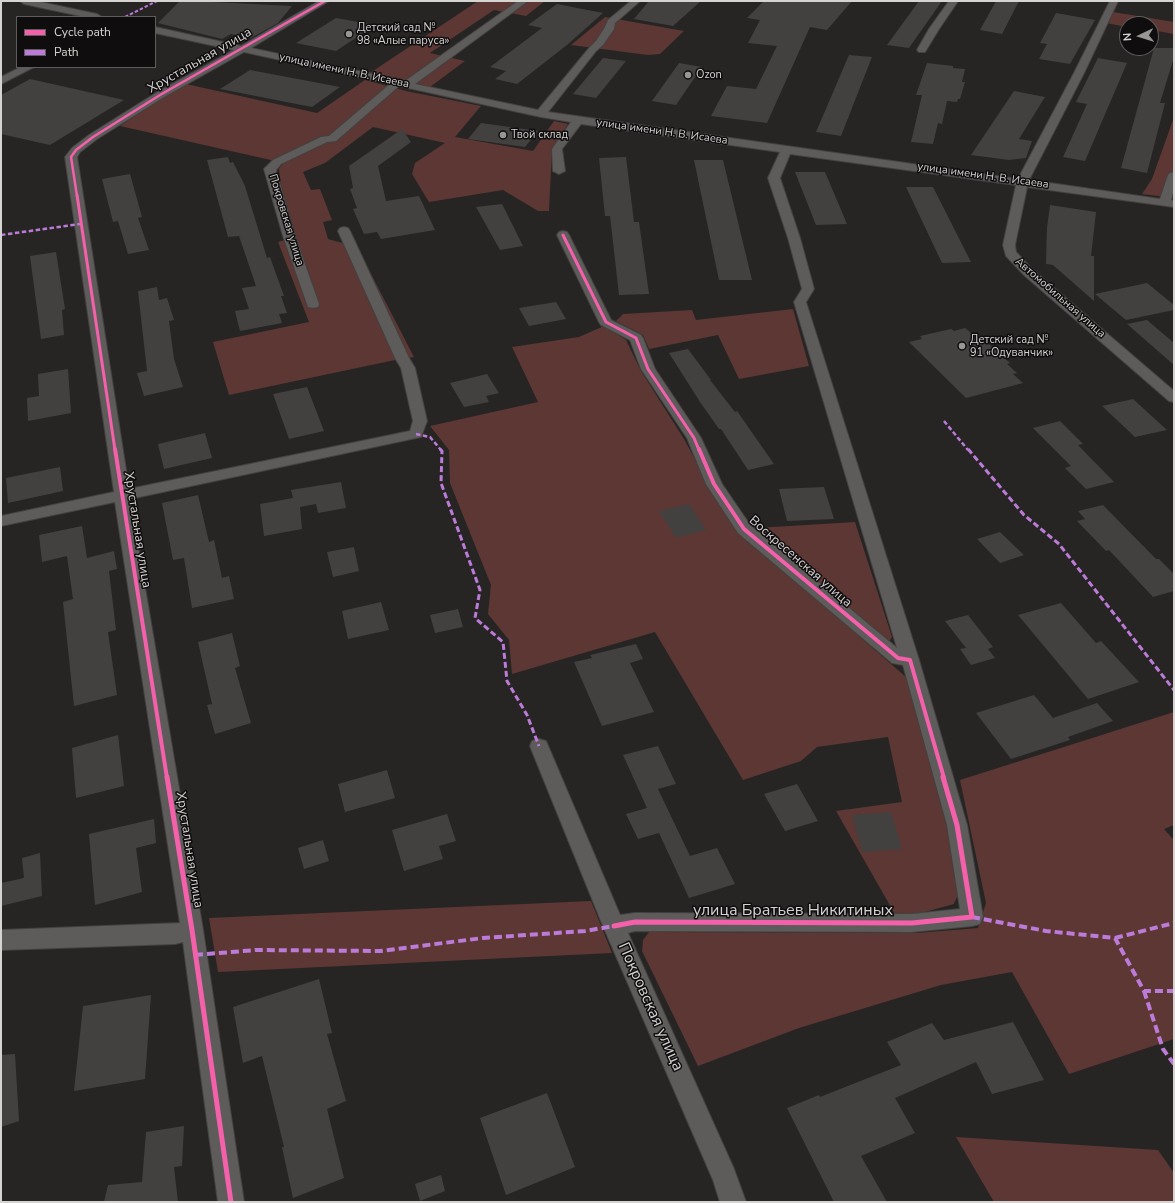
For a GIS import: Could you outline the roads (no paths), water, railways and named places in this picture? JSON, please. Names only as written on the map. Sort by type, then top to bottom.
[{"type":"street","points":[[24,1],[92,16]]},
{"type":"street","name":"Хрустальная улица","points":[[231,1202],[192,930],[122,497],[71,157],[76,150],[94,137],[160,95],[243,49],[324,1]]},
{"type":"street","name":"Покровская улица","points":[[313,304],[289,236],[270,169],[277,162],[325,139],[332,139],[402,84],[524,1]]},
{"type":"street","points":[[541,114],[593,49],[600,44],[609,29],[611,22],[636,1]]},
{"type":"street","points":[[922,50],[934,29],[954,1]]},
{"type":"street","name":"Автомобильная улица","points":[[1114,1],[1022,182],[1009,245],[1010,253],[1028,272],[1174,398]]},
{"type":"street","name":"улица имени Н. В. Исаева","points":[[156,30],[541,114],[1170,203]]},
{"type":"street","points":[[1,81],[27,68]]},
{"type":"street","points":[[559,171],[557,149],[578,120]]},
{"type":"street","points":[[787,149],[774,178],[794,238],[808,289],[800,302],[910,660]]},
{"type":"street","points":[[1170,203],[1166,194],[1174,175]]},
{"type":"street","points":[[1,521],[122,497],[416,434],[420,421],[408,368],[402,358],[344,231]]},
{"type":"street","name":"Воскресенская улица","points":[[563,235],[606,322],[636,338],[648,369],[694,438],[714,484],[744,530],[898,658],[910,660]]},
{"type":"street","name":"улица Братьев Никитиных","points":[[614,926],[635,922],[912,924],[972,917],[957,825],[910,660]]},
{"type":"street","name":"Покровская улица","points":[[539,746],[614,926],[724,1178],[732,1202]]},
{"type":"street","points":[[1,940],[175,934],[192,930]]},
{"type":"place","name":"Детский сад № 98 «Алые паруса»","points":[[349,34]]},
{"type":"place","name":"Ozon","points":[[688,75]]},
{"type":"place","name":"Твой склад","points":[[503,135]]},
{"type":"place","name":"Детский сад № 91 «Одуванчик»","points":[[962,346]]}]
